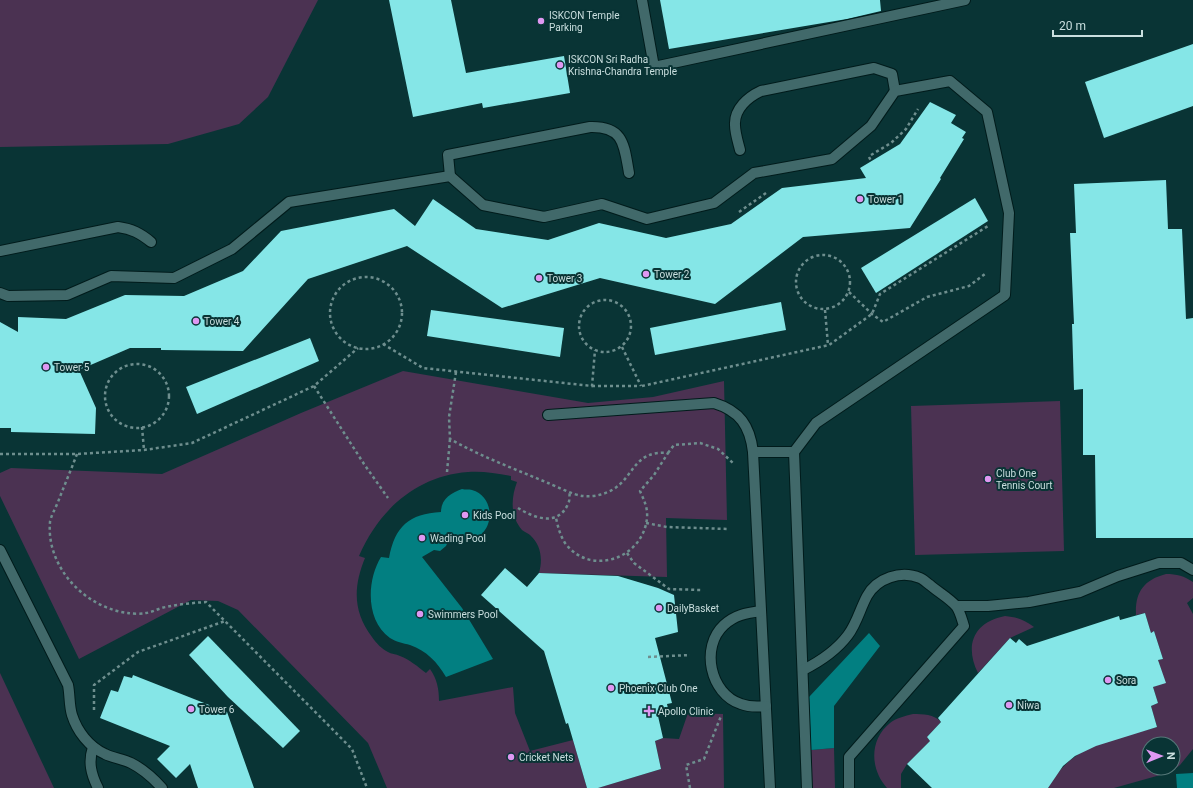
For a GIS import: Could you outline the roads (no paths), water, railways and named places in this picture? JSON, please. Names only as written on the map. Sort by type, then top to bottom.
[{"type":"street","points":[[642,0],[654,67],[965,0]]},
{"type":"street","points":[[629,173],[622,141],[612,130],[601,126],[448,155],[450,176],[483,205],[544,217],[602,204],[647,220],[714,203],[754,173],[832,159],[872,126],[894,91],[892,74],[874,68],[761,91],[751,96],[737,113],[734,124],[740,150]]},
{"type":"street","points":[[807,788],[794,452],[816,423],[1004,295],[1009,213],[987,112],[950,81],[894,91]]},
{"type":"street","points":[[0,293],[8,296],[67,295],[111,276],[174,278],[232,249],[289,202],[450,176]]},
{"type":"street","points":[[0,251],[118,227],[130,228],[151,242]]},
{"type":"street","points":[[548,416],[714,403],[730,410],[743,421],[749,430],[753,452],[770,788]]},
{"type":"street","points":[[753,452],[794,452]]},
{"type":"street","points":[[0,550],[68,685],[70,692],[69,703],[72,715],[83,737],[93,747],[104,754],[131,763],[144,771],[162,788]]},
{"type":"street","points":[[957,606],[988,606],[1029,602],[1080,592],[1118,576],[1158,563],[1181,563],[1193,570]]},
{"type":"street","points":[[803,670],[829,655],[840,645],[849,634],[867,596],[875,586],[886,579],[897,575],[909,575],[921,578],[957,606],[964,626],[848,757],[849,788]]},
{"type":"street","points":[[761,611],[747,612],[734,618],[723,626],[715,637],[711,651],[710,665],[720,688],[729,697],[740,704],[752,707],[766,706]]},
{"type":"street","points":[[93,747],[90,762],[91,772],[98,788]]},
{"type":"water","name":"Swimmers Pool","points":[[462,489],[472,490],[480,494],[486,500],[490,516],[484,531],[478,537],[469,540],[451,535],[446,546],[440,551],[434,550],[422,557],[462,608],[493,659],[446,677],[435,662],[422,650],[390,638],[382,630],[372,611],[371,588],[376,566],[381,557],[389,558],[395,538],[405,524],[420,516],[441,512],[441,507],[447,497]]},
{"type":"water","points":[[869,633],[880,646],[834,706],[834,748],[811,750],[809,697]]},
{"type":"water","points":[[1193,773],[1193,788],[1177,788],[1176,776],[1181,776],[1181,774]]},
{"type":"place","name":"ISKCON Temple Parking","points":[[541,21]]},
{"type":"place","name":"ISKCON Sri Radha Krishna-Chandra Temple","points":[[560,65]]},
{"type":"place","name":"Tower 1","points":[[860,199]]},
{"type":"place","name":"Tower 2","points":[[646,274]]},
{"type":"place","name":"Tower 3","points":[[539,278]]},
{"type":"place","name":"Tower 4","points":[[196,321]]},
{"type":"place","name":"Tower 5","points":[[46,367]]},
{"type":"place","name":"Club One Tennis Court","points":[[988,479]]},
{"type":"place","name":"Kids Pool","points":[[465,515]]},
{"type":"place","name":"Wading Pool","points":[[422,538]]},
{"type":"place","name":"DailyBasket","points":[[659,608]]},
{"type":"place","name":"Swimmers Pool","points":[[420,614]]},
{"type":"place","name":"Sora","points":[[1108,680]]},
{"type":"place","name":"Phoenix Club One","points":[[611,688]]},
{"type":"place","name":"Niwa","points":[[1009,705]]},
{"type":"place","name":"Tower 6","points":[[191,709]]},
{"type":"place","name":"Apollo Clinic","points":[[649,711]]},
{"type":"place","name":"Cricket Nets","points":[[511,757]]}]
